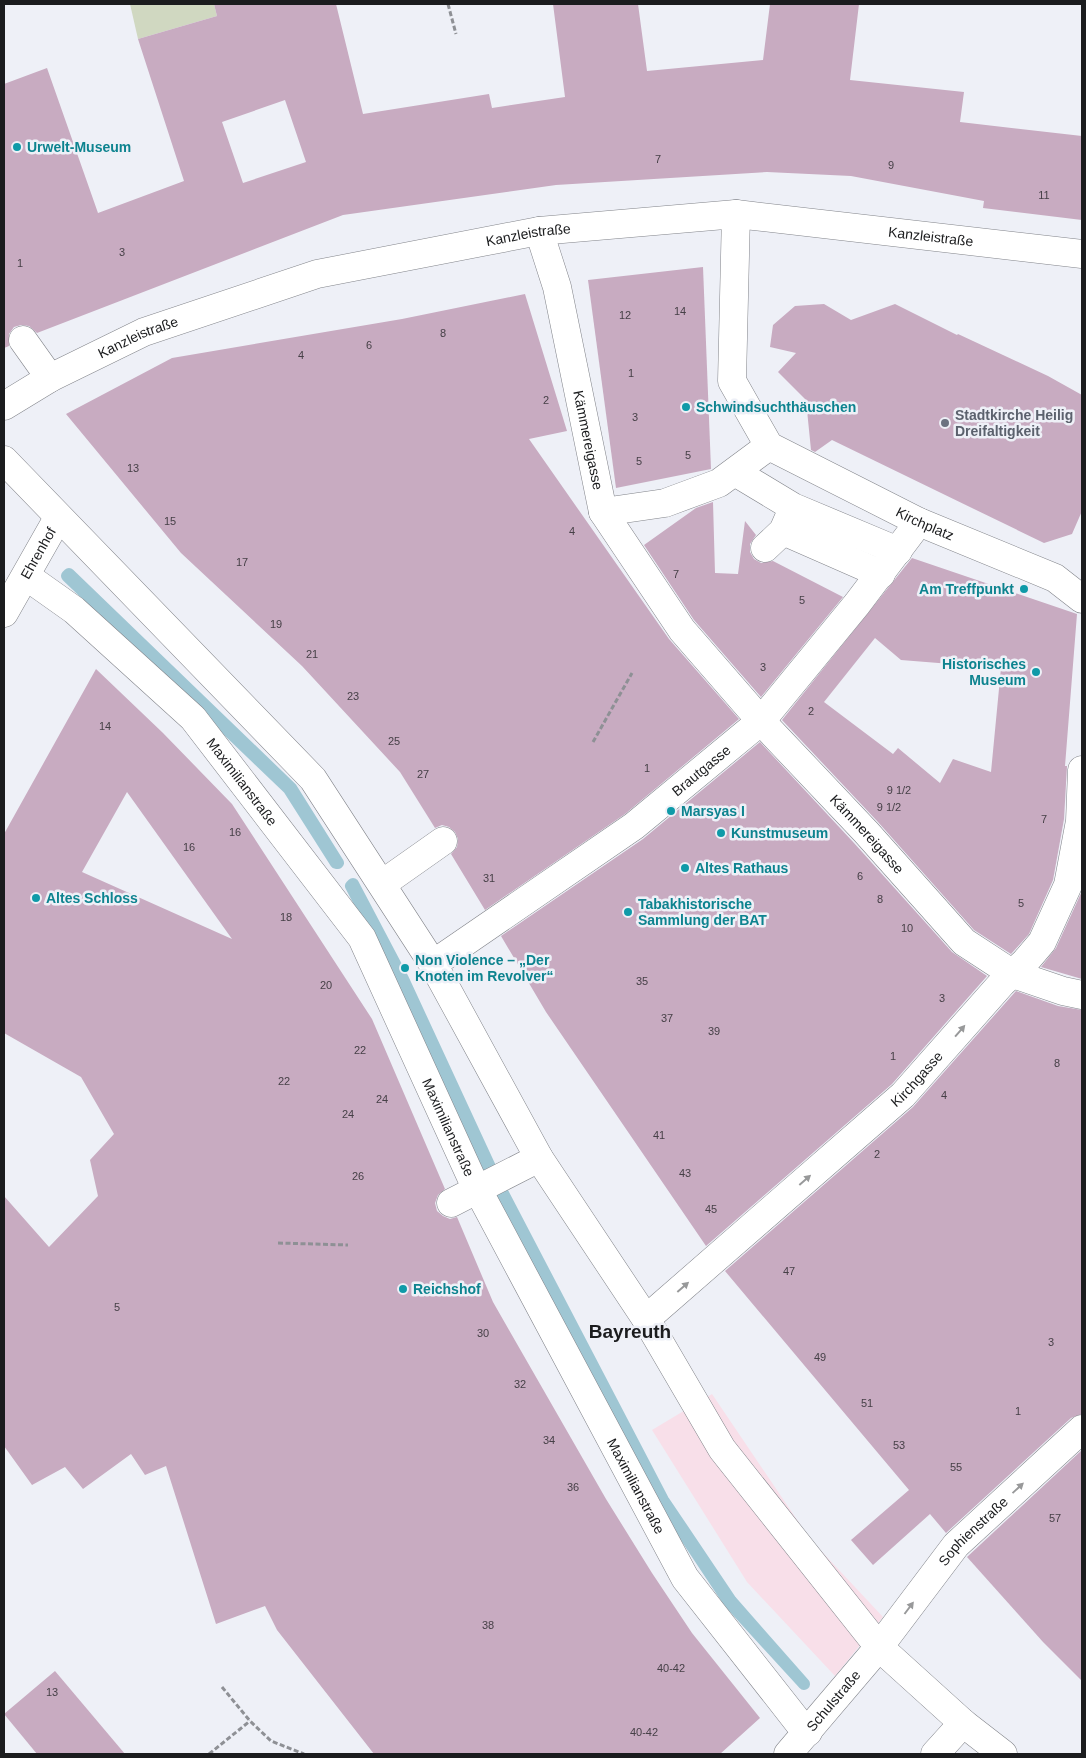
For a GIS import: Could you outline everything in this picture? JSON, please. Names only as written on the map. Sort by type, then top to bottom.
[{"type":"street","name":"Kanzleistraße","points":[[4,406],[50,378],[144,332],[317,274],[539,231],[736,214],[1082,254]]},
{"type":"street","points":[[603,512],[665,503],[719,482],[769,446],[732,381],[736,214]]},
{"type":"street","name":"Kämmereigasse","points":[[539,231],[557,288],[603,512],[677,634],[866,832],[964,942],[1013,974],[1063,991],[1082,995]]},
{"type":"street","points":[[23,340],[50,378]]},
{"type":"street","name":"Kirchplatz","points":[[769,446],[919,522],[1054,578],[1082,599]]},
{"type":"street","points":[[4,460],[58,518],[313,778],[433,964],[539,1158],[646,1319],[722,1449],[879,1647],[963,1722],[1003,1754]]},
{"type":"street","points":[[735,472],[780,529],[881,574]]},
{"type":"street","name":"Ehrenhof","points":[[4,613],[58,518]]},
{"type":"street","name":"Brautgasse","points":[[433,964],[634,826],[761,721],[881,574],[919,522]]},
{"type":"street","points":[[780,529],[898,551]]},
{"type":"street","name":"Maximilianstraße","points":[[26,576],[74,610],[193,718],[362,938],[478,1189],[685,1578],[798,1722],[808,1732]]},
{"type":"street","name":"Kirchgasse","points":[[646,1319],[903,1095],[1042,942],[1068,885],[1080,822],[1082,770]]},
{"type":"street","points":[[382,884],[443,841]]},
{"type":"street","points":[[451,1203],[539,1158]]},
{"type":"street","name":"Sophienstraße","points":[[879,1647],[956,1544],[1082,1429]]},
{"type":"street","name":"Schulstraße","points":[[788,1754],[879,1647]]},
{"type":"street","points":[[935,1754],[963,1722]]},
{"type":"path","points":[[448,4],[456,34]]},
{"type":"path","points":[[593,742],[632,673]]},
{"type":"path","points":[[278,1243],[348,1245]]},
{"type":"path","points":[[222,1687],[250,1721],[270,1741],[304,1754]]},
{"type":"path","points":[[209,1754],[250,1721]]},
{"type":"shaded area","points":[[712,1394],[810,1539],[883,1617],[835,1676],[747,1582],[652,1430]]},
{"type":"green space","points":[[130,4],[214,4],[217,16],[138,39]]},
{"type":"building","points":[[214,4],[336,4],[363,114],[489,94],[492,108],[565,97],[553,4],[638,4],[647,71],[763,60],[770,4],[859,4],[850,80],[964,92],[960,122],[1082,136],[1082,220],[983,208],[984,201],[851,176],[767,172],[556,185],[343,215],[37,333],[29,326],[21,325],[14,327],[9,334],[9,346],[4,348],[4,84],[47,68],[98,213],[184,181],[138,39],[217,16]],"holes":[[[285,100],[306,162],[243,183],[222,122]]]},
{"type":"building","points":[[703,267],[711,469],[616,488],[588,280]]},
{"type":"building","points":[[525,294],[567,431],[529,439],[669,639],[739,719],[625,814],[485,910],[451,854],[457,847],[458,839],[455,832],[449,827],[442,825],[435,828],[400,772],[302,666],[181,553],[66,414],[172,358],[402,319]]},
{"type":"building","name":"Stadtkirche Heilig Dreifaltigkeit","points":[[824,304],[851,320],[895,304],[957,335],[1048,376],[1082,395],[1082,511],[1072,534],[1044,543],[832,440],[815,452],[811,450],[806,400],[778,372],[796,353],[770,347],[773,325],[795,306]]},
{"type":"building","points":[[713,502],[715,573],[738,574],[745,521],[756,535],[750,544],[750,552],[754,559],[761,563],[773,561],[843,597],[761,697],[694,620],[644,545],[696,508]]},
{"type":"building","points":[[912,558],[1077,614],[1065,766],[1067,766],[1064,819],[1053,880],[1029,934],[1011,954],[974,930],[878,822],[782,720]],"holes":[[[875,638],[901,660],[1001,668],[991,772],[953,759],[940,783],[898,748],[893,754],[824,702]]]},
{"type":"building","points":[[96,669],[163,733],[232,804],[372,1019],[445,1189],[438,1195],[435,1203],[437,1211],[450,1219],[457,1217],[493,1302],[606,1499],[692,1633],[760,1718],[720,1754],[374,1754],[277,1630],[265,1606],[216,1624],[166,1466],[145,1475],[131,1454],[83,1489],[65,1467],[32,1485],[4,1446],[4,1196],[49,1247],[98,1196],[90,1160],[114,1134],[81,1077],[4,1033],[4,834]],"holes":[[[127,792],[232,939],[82,872]]]},
{"type":"building","points":[[760,742],[952,952],[987,976],[892,1084],[706,1246],[546,1012],[501,936],[643,839]]},
{"type":"building","points":[[1082,891],[1082,979],[1041,967],[1056,948]]},
{"type":"building","points":[[1016,991],[1058,1006],[1082,1010],[1082,1414],[1071,1418],[946,1533],[930,1514],[873,1565],[851,1540],[909,1490],[725,1271],[913,1107]]},
{"type":"building","points":[[1082,1450],[1082,1681],[1043,1642],[967,1557]]},
{"type":"building","points":[[55,1671],[125,1754],[37,1754],[4,1714]]},
{"type":"waterway","points":[[69,574],[291,788],[338,863],[336,863],[289,789],[67,576],[69,574]]},
{"type":"waterway","points":[[353,884],[403,979],[496,1180],[663,1500],[731,1601],[804,1684],[729,1602],[662,1501],[494,1181],[400,980],[351,886],[353,884]]},
{"type":"place","name":"Urwelt-Museum","points":[[17,147]]},
{"type":"place","name":"Schwindsuchthäuschen","points":[[686,407]]},
{"type":"place","name":"Stadtkirche Heilig Dreifaltigkeit","points":[[945,423]]},
{"type":"place","name":"Am Treffpunkt","points":[[1024,589]]},
{"type":"place","name":"Historisches Museum","points":[[1036,672]]},
{"type":"place","name":"Marsyas I","points":[[671,811]]},
{"type":"place","name":"Kunstmuseum","points":[[721,833]]},
{"type":"place","name":"Altes Rathaus","points":[[685,868]]},
{"type":"place","name":"Altes Schloss","points":[[36,898]]},
{"type":"place","name":"Tabakhistorische Sammlung der BAT","points":[[628,912]]},
{"type":"place","name":"Non Violence – „Der Knoten im Revolver“","points":[[405,968]]},
{"type":"place","name":"Reichshof","points":[[403,1289]]},
{"type":"district","name":"Bayreuth","points":[[630,1331]]}]
